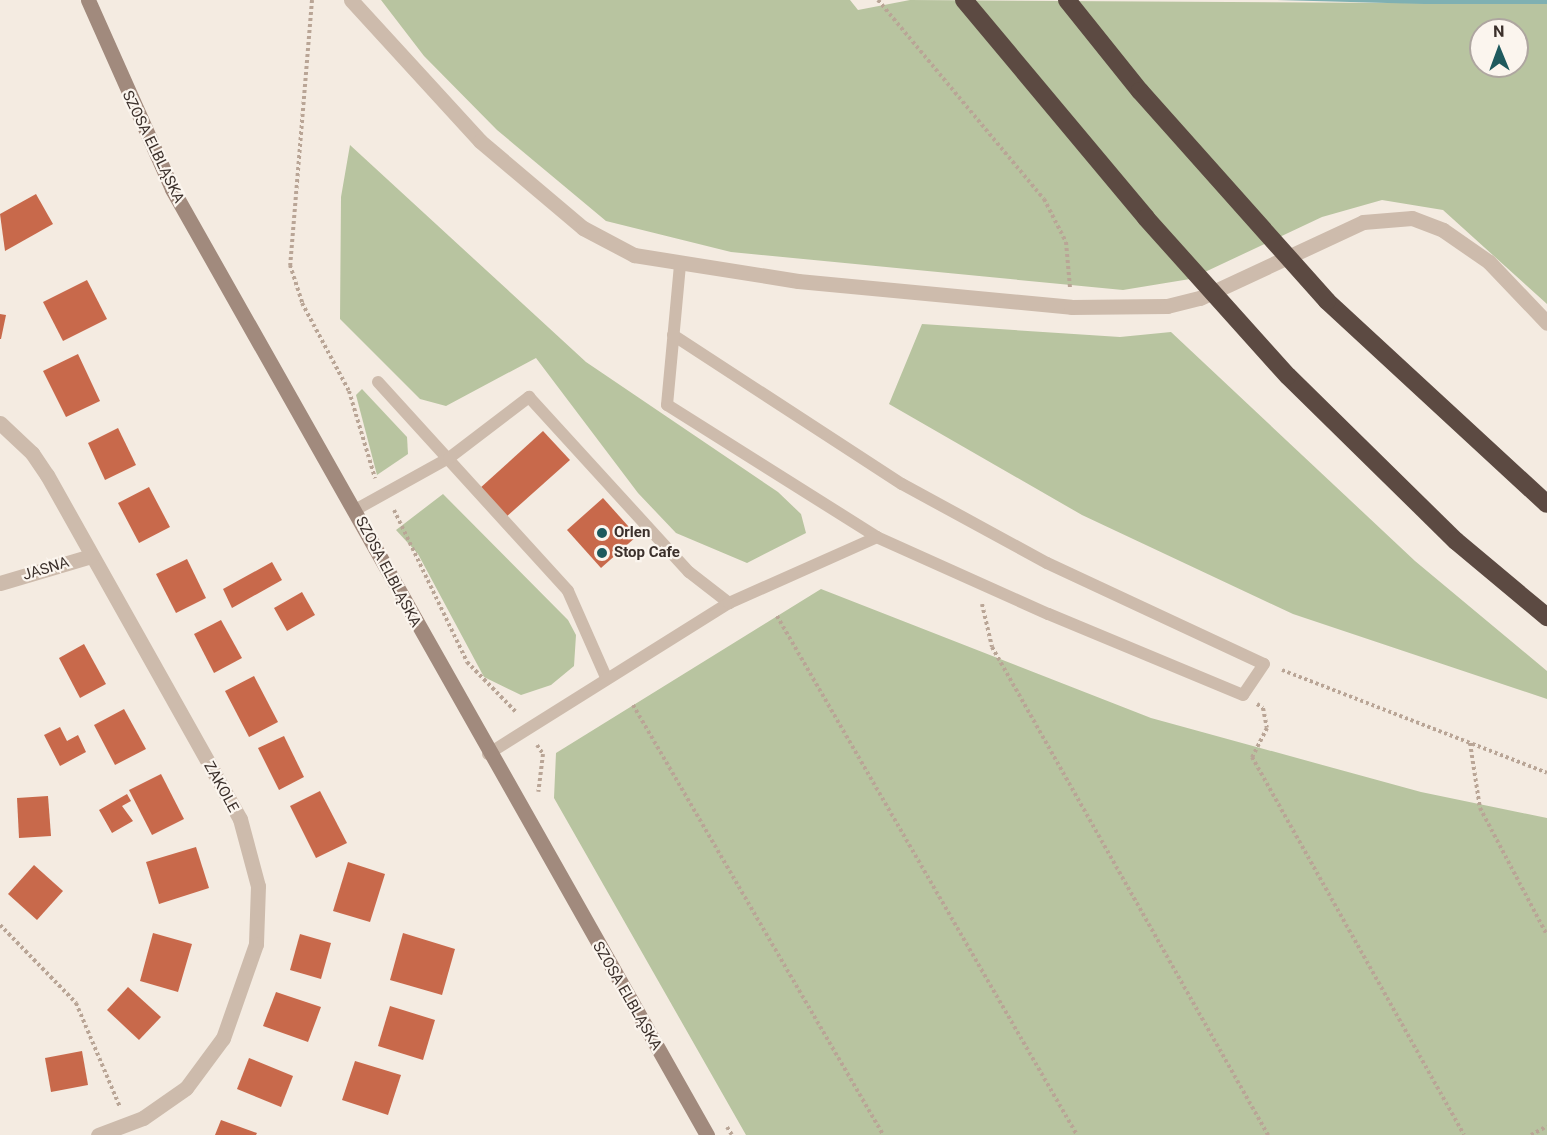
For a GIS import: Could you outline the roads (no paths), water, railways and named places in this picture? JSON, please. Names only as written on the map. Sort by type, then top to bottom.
[{"type":"highway","points":[[964,0],[1146,218],[1288,376],[1356,447],[1547,617]]},
{"type":"highway","points":[[1067,0],[1140,91],[1328,301],[1547,504]]},
{"type":"main road","name":"SZOSA ELBLĄSKA","points":[[88,0],[172,189],[355,510],[488,754],[706,1135]]},
{"type":"street","points":[[351,0],[480,141],[583,228],[634,255],[680,264],[1071,307],[1167,306],[1200,298],[1363,222],[1388,217],[1412,218],[1443,230],[1489,262],[1547,323]]},
{"type":"street","name":"ZAKOLE","points":[[0,423],[32,453],[240,819],[258,886],[256,944],[223,1038],[186,1088],[127,1125],[98,1135]]},
{"type":"street","name":"JASNA","points":[[0,583],[91,556]]},
{"type":"lane","points":[[673,334],[902,484],[1047,563],[1264,664],[1243,695],[977,582],[877,537],[667,405],[673,334],[680,264]]},
{"type":"lane","points":[[378,382],[568,591],[606,677]]},
{"type":"lane","points":[[355,510],[448,458],[529,397],[689,572],[729,603]]},
{"type":"lane","points":[[488,754],[606,677],[729,603],[877,537]]},
{"type":"water","points":[[1277,0],[1547,0],[1547,4],[1424,4]]},
{"type":"place","name":"Orlen","points":[[602,533]]},
{"type":"place","name":"Stop Cafe","points":[[602,553]]}]
